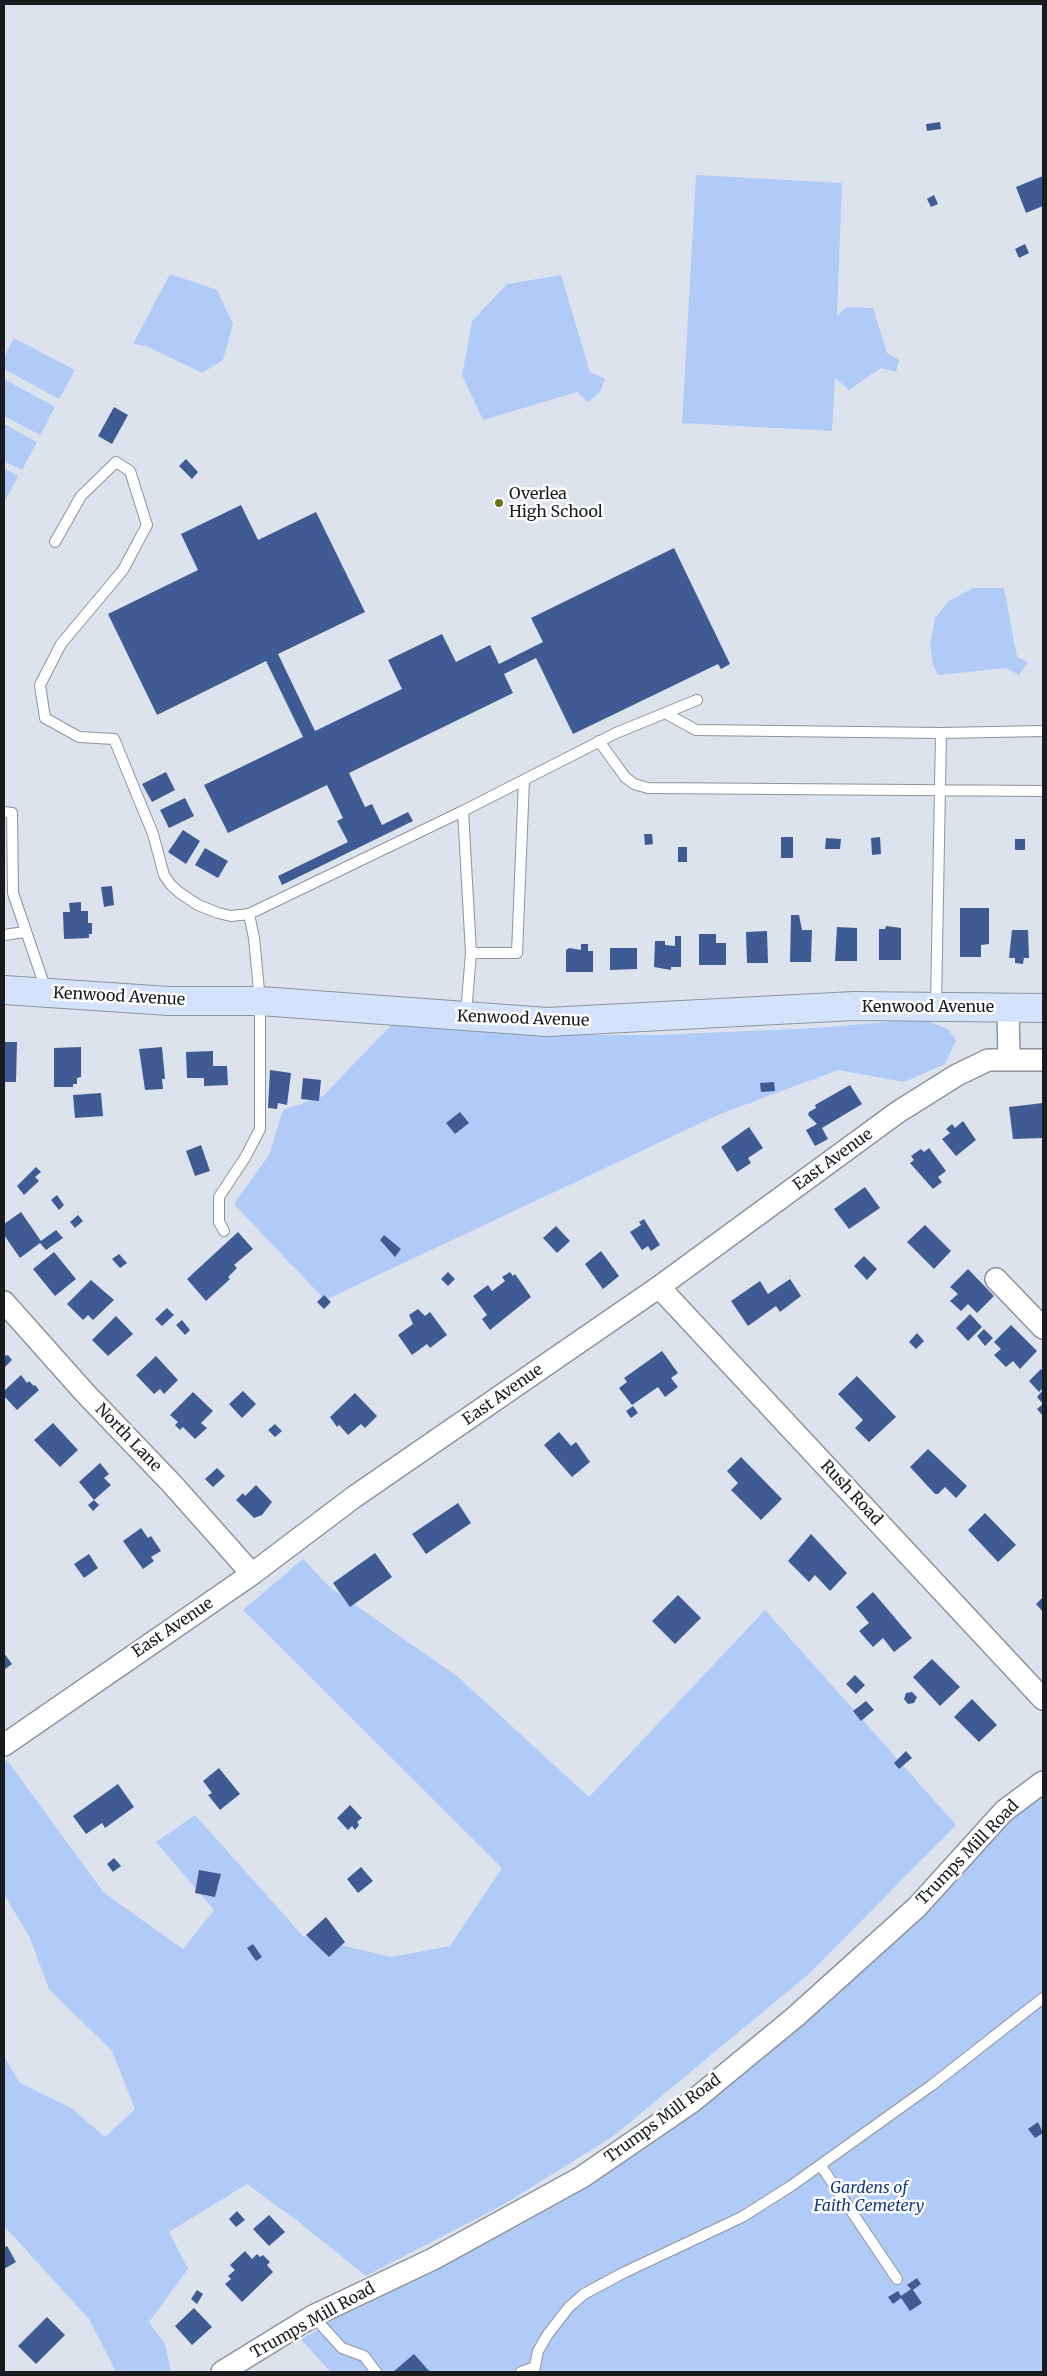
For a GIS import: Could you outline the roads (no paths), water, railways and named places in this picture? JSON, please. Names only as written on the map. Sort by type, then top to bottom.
[{"type":"main road","name":"Kenwood Avenue","points":[[4,990],[169,1002],[260,1001],[466,1018],[547,1022],[854,1006],[1043,1008]]},
{"type":"street","points":[[1008,1007],[1009,1059]]},
{"type":"street","name":"East Avenue","points":[[4,1745],[252,1574],[354,1497],[659,1287],[898,1112],[988,1060],[1043,1060]]},
{"type":"street","points":[[996,1279],[1043,1328]]},
{"type":"street","name":"Rush Road","points":[[659,1287],[1043,1699]]},
{"type":"street","name":"North Lane","points":[[4,1302],[85,1393],[173,1485],[252,1574]]},
{"type":"street","name":"Trumps Mill Road","points":[[223,2372],[314,2316],[419,2266],[503,2222],[582,2177],[693,2101],[795,2017],[910,1913],[1004,1811],[1043,1782]]},
{"type":"lane","points":[[55,542],[81,496],[116,462],[130,471],[147,525],[123,570],[57,653],[40,686],[45,718],[79,737],[114,739],[153,834],[164,875],[171,885],[198,905],[218,913],[231,916],[249,914],[462,811],[599,741],[697,700]]},
{"type":"lane","points":[[665,713],[696,730],[941,733],[1043,731]]},
{"type":"lane","points":[[936,1006],[941,733]]},
{"type":"lane","points":[[599,741],[625,777],[634,784],[648,788],[1043,791]]},
{"type":"lane","points":[[471,952],[517,953],[524,780]]},
{"type":"lane","points":[[462,811],[471,952],[466,1018]]},
{"type":"lane","points":[[4,812],[12,813],[12,893],[47,993]]},
{"type":"lane","points":[[224,1231],[219,1222],[219,1197],[246,1156],[260,1129],[260,1001],[254,938],[249,914]]},
{"type":"lane","points":[[4,935],[25,932]]},
{"type":"lane","points":[[521,2372],[534,2370],[538,2352],[548,2334],[569,2307],[584,2294],[622,2273],[742,2217],[821,2166],[932,2085],[1043,1998]]},
{"type":"lane","points":[[821,2166],[897,2279]]},
{"type":"lane","points":[[314,2316],[342,2348],[364,2356],[376,2372]]},
{"type":"place","name":"Overlea High School","points":[[499,503]]},
{"type":"park label","name":"Gardens of Faith Cemetery","points":[[869,2197]]}]
